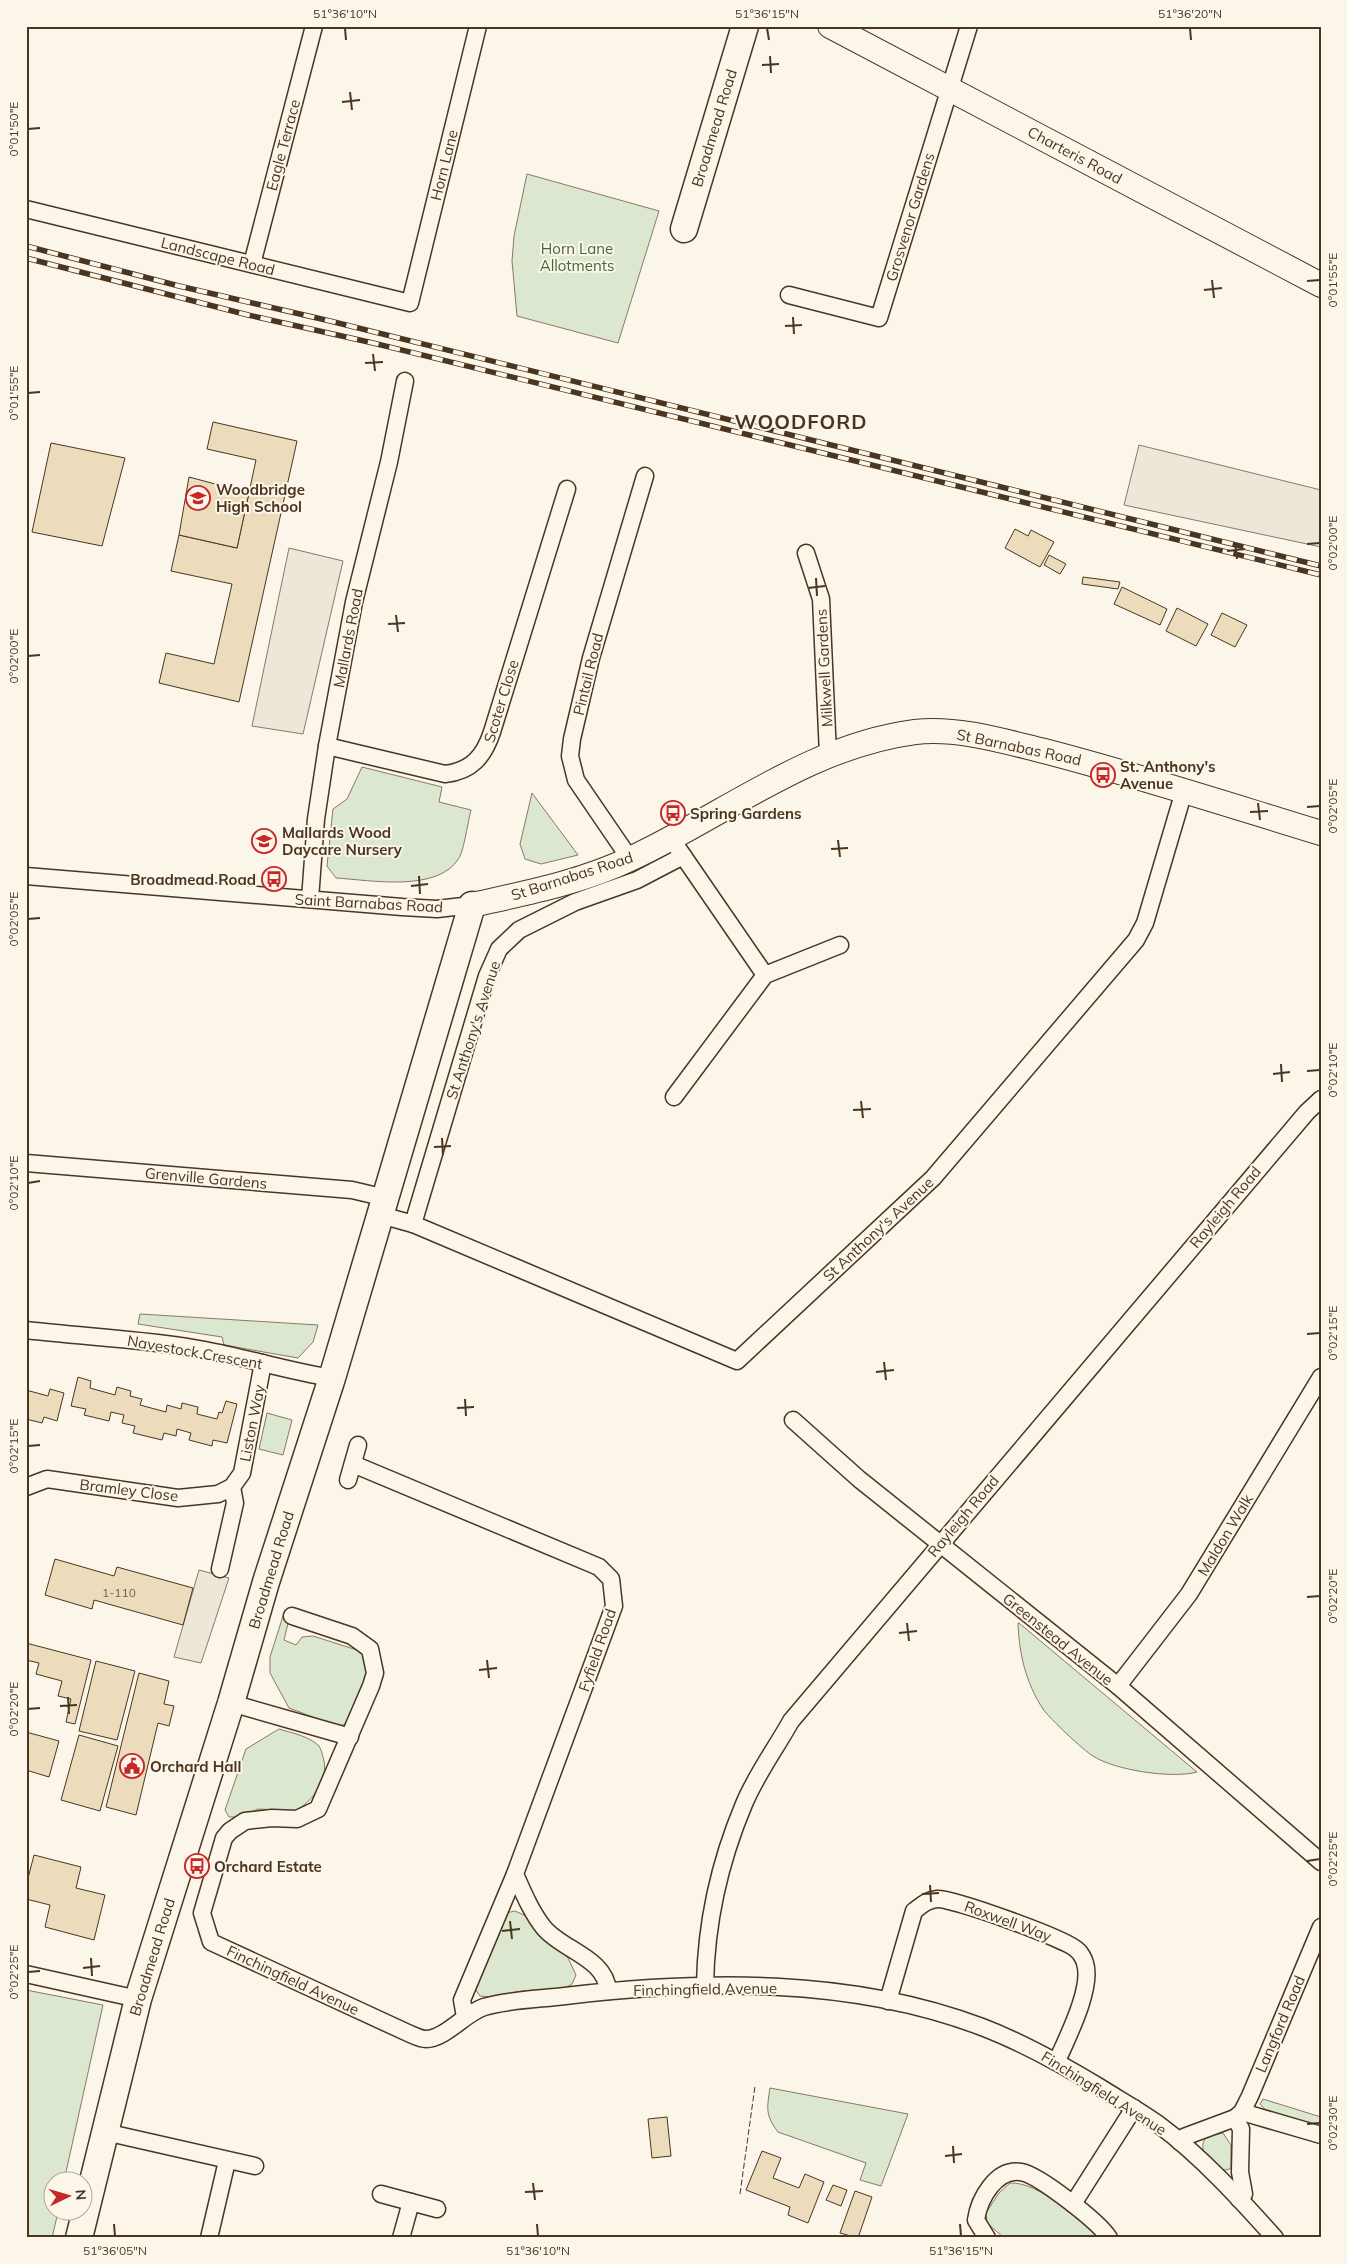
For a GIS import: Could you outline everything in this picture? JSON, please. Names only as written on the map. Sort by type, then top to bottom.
[{"type":"main road","name":"Broadmead Road","points":[[684,229],[745,26]]},
{"type":"main road","name":"Broadmead Road","points":[[79,2238],[138,1999],[231,1702],[266,1582],[332,1378],[472,905]]},
{"type":"street","name":"Eagle Terrace","points":[[252,264],[314,26]]},
{"type":"street","name":"Horn Lane","points":[[410,303],[478,26]]},
{"type":"street","name":"Charteris Road","points":[[830,26],[1321,285]]},
{"type":"street","name":"Grosvenor Gardens","points":[[789,294],[879,318],[970,26]]},
{"type":"street","name":"Landscape Road","points":[[26,209],[410,303]]},
{"type":"street","name":"Mallards Road","points":[[310,899],[316,818],[327,746],[354,602],[389,462],[405,381]]},
{"type":"street","name":"Pintail Road","points":[[630,859],[576,780],[570,756],[572,739],[591,658],[645,476]]},
{"type":"street","name":"Scoter Close","points":[[327,746],[445,774],[463,770],[478,760],[487,748],[567,489]]},
{"type":"street","name":"Milkwell Gardens","points":[[806,553],[821,599],[828,755]]},
{"type":"street","name":"St Barnabas Road","points":[[472,905],[528,892],[630,859],[677,848],[776,778],[828,755],[871,742],[915,732],[946,732],[1008,742],[1113,769],[1321,833]]},
{"type":"street","name":"St Anthony's Avenue","points":[[383,1207],[413,1224],[737,1361],[933,1178],[1136,940],[1144,924],[1184,791]]},
{"type":"street","name":"St Anthony's Avenue","points":[[413,1224],[487,976],[499,949],[518,930],[575,902],[637,880],[677,848]]},
{"type":"street","points":[[677,848],[765,976]]},
{"type":"street","name":"Saint Barnabas Road","points":[[26,876],[437,909],[472,905]]},
{"type":"street","points":[[674,1097],[765,976],[840,945]]},
{"type":"street","name":"Rayleigh Road","points":[[705,1986],[709,1933],[720,1875],[744,1803],[791,1721],[940,1542],[1300,1120],[1321,1099]]},
{"type":"street","name":"Grenville Gardens","points":[[26,1163],[352,1190],[383,1207]]},
{"type":"street","name":"Navestock Crescent","points":[[26,1330],[83,1337],[144,1340],[205,1350],[332,1378]]},
{"type":"street","name":"Liston Way","points":[[220,1569],[235,1503],[232,1488],[242,1473],[263,1363]]},
{"type":"street","name":"Maldon Walk","points":[[1118,1686],[1189,1594],[1321,1377]]},
{"type":"street","name":"Greenstead Avenue","points":[[793,1420],[859,1480],[940,1542],[1015,1606],[1118,1686],[1319,1856]]},
{"type":"street","points":[[348,1480],[358,1445]]},
{"type":"street","name":"Fyfield Road","points":[[352,1464],[599,1567],[611,1579],[614,1606],[515,1874],[462,2000],[464,2017]]},
{"type":"street","name":"Bramley Close","points":[[26,1487],[47,1479],[178,1498],[218,1494],[232,1488]]},
{"type":"street","points":[[231,1702],[350,1737],[375,1673],[370,1648],[352,1636],[292,1616]]},
{"type":"street","name":"Finchingfield Avenue","points":[[350,1737],[318,1810],[297,1819],[272,1818],[245,1821],[230,1831],[224,1838],[202,1913],[205,1928],[211,1942],[408,2034],[425,2039],[434,2037],[452,2028],[464,2017],[484,2007],[608,1991],[762,1985],[865,1996],[932,2011],[981,2027],[1058,2061],[1157,2123],[1180,2142],[1239,2199],[1275,2238]]},
{"type":"street","points":[[515,1874],[528,1903],[544,1929],[598,1968],[608,1983],[608,1991]]},
{"type":"street","name":"Roxwell Way","points":[[888,2001],[914,1911],[925,1902],[949,1900],[1051,1936],[1077,1949],[1086,1964],[1086,1979],[1082,1998],[1058,2061]]},
{"type":"street","name":"Langford Road","points":[[1238,2115],[1321,1927]]},
{"type":"street","points":[[26,1974],[138,1999]]},
{"type":"street","points":[[1073,2204],[1134,2108]]},
{"type":"street","points":[[1180,2142],[1184,2137],[1218,2126],[1238,2115],[1321,2135]]},
{"type":"street","points":[[1238,2115],[1241,2129],[1240,2172],[1244,2194],[1239,2199]]},
{"type":"street","points":[[105,2132],[255,2166]]},
{"type":"street","points":[[209,2238],[227,2161]]},
{"type":"street","points":[[987,2238],[976,2220],[977,2212],[982,2199],[996,2179],[1010,2172],[1028,2175],[1073,2204],[1110,2238]]},
{"type":"street","points":[[381,2194],[438,2209]]},
{"type":"street","points":[[401,2238],[411,2202]]},
{"type":"green space","name":"Horn Lane Allotments","points":[[527,174],[659,211],[618,343],[517,316],[512,261],[514,236]]},
{"type":"green space","points":[[362,767],[442,787],[439,802],[471,810],[461,854],[449,869],[436,876],[402,882],[336,878],[327,866],[333,809],[347,799]]},
{"type":"green space","points":[[532,793],[578,855],[541,864],[525,859],[520,844]]},
{"type":"green space","points":[[140,1314],[318,1325],[313,1342],[298,1358],[224,1345],[222,1337],[138,1324]]},
{"type":"green space","points":[[267,1413],[292,1420],[283,1455],[259,1449]]},
{"type":"green space","points":[[283,1616],[289,1619],[284,1640],[296,1645],[302,1637],[313,1636],[360,1651],[368,1662],[358,1699],[352,1713],[343,1725],[331,1728],[321,1720],[289,1708],[270,1673],[270,1657]]},
{"type":"green space","points":[[1018,1623],[1197,1772],[1159,1774],[1129,1769],[1102,1761],[1082,1748],[1052,1719],[1037,1699],[1024,1668]]},
{"type":"green space","points":[[279,1729],[305,1737],[319,1746],[325,1765],[322,1781],[314,1795],[295,1811],[258,1809],[240,1817],[229,1817],[225,1810],[246,1749]]},
{"type":"green space","points":[[515,1911],[524,1915],[568,1958],[576,1975],[572,1984],[564,1989],[522,1991],[489,1997],[480,1996],[475,1989],[506,1913]]},
{"type":"green space","points":[[26,1990],[103,2005],[66,2172],[42,2172],[42,2222],[56,2222],[52,2238],[26,2238]]},
{"type":"green space","points":[[770,2088],[908,2114],[881,2186],[860,2180],[866,2163],[778,2132],[771,2121],[768,2111]]},
{"type":"green space","points":[[1263,2099],[1321,2117],[1321,2130],[1272,2117],[1260,2104]]},
{"type":"green space","points":[[1223,2133],[1231,2145],[1231,2168],[1227,2170],[1213,2163],[1204,2154],[1203,2149],[1203,2143],[1207,2136]]},
{"type":"green space","points":[[1010,2183],[1022,2184],[1046,2195],[1100,2238],[1004,2238],[987,2223],[986,2213],[999,2193]]},
{"type":"shaded area","points":[[1139,445],[1321,490],[1321,547],[1124,505]]},
{"type":"shaded area","points":[[289,548],[343,561],[303,734],[252,726]]},
{"type":"shaded area","points":[[199,1570],[229,1578],[201,1663],[174,1657]]},
{"type":"building","points":[[213,422],[297,441],[239,702],[159,683],[166,653],[214,664],[232,584],[171,571],[179,535],[237,548],[256,460],[207,449]]},
{"type":"building","points":[[51,443],[125,458],[102,546],[32,532]]},
{"type":"building","points":[[189,477],[249,493],[237,548],[179,535]]},
{"type":"building","points":[[1015,529],[1028,536],[1031,530],[1054,542],[1040,567],[1005,548]]},
{"type":"building","points":[[1049,555],[1066,564],[1060,574],[1044,565]]},
{"type":"building","points":[[1083,577],[1120,582],[1118,589],[1082,584]]},
{"type":"building","points":[[1122,587],[1167,609],[1160,625],[1114,604]]},
{"type":"building","points":[[1177,608],[1208,624],[1196,646],[1166,631]]},
{"type":"building","points":[[1222,613],[1247,625],[1235,647],[1211,635]]},
{"type":"building","points":[[78,1377],[91,1381],[90,1388],[115,1395],[117,1387],[131,1391],[130,1396],[142,1399],[140,1405],[166,1412],[167,1405],[181,1409],[182,1403],[198,1407],[197,1414],[217,1419],[219,1412],[222,1413],[226,1401],[237,1404],[227,1443],[213,1440],[212,1446],[189,1440],[191,1433],[177,1429],[176,1436],[164,1433],[162,1440],[133,1433],[135,1426],[122,1423],[124,1415],[111,1412],[109,1421],[84,1415],[86,1409],[71,1406]]},
{"type":"building","points":[[50,1389],[64,1393],[57,1421],[44,1417],[42,1423],[26,1419],[26,1390],[48,1396]]},
{"type":"building","points":[[55,1559],[114,1576],[117,1567],[193,1588],[183,1625],[94,1600],[92,1609],[45,1595]]},
{"type":"building","points":[[26,1643],[91,1660],[75,1724],[66,1722],[71,1699],[58,1696],[62,1681],[36,1674],[39,1663],[26,1660]]},
{"type":"building","points":[[96,1661],[135,1671],[117,1740],[79,1731]]},
{"type":"building","name":"Orchard Hall","points":[[139,1673],[169,1681],[164,1704],[174,1706],[169,1726],[158,1723],[136,1815],[106,1807]]},
{"type":"building","points":[[26,1732],[59,1741],[49,1777],[26,1770]]},
{"type":"building","points":[[79,1735],[118,1746],[100,1811],[61,1800]]},
{"type":"building","points":[[34,1855],[81,1867],[76,1888],[105,1895],[94,1940],[45,1927],[50,1905],[26,1899],[26,1886]]},
{"type":"building","points":[[667,2117],[671,2156],[652,2158],[648,2119]]},
{"type":"building","points":[[762,2151],[781,2158],[773,2178],[799,2188],[805,2174],[824,2182],[808,2223],[788,2215],[790,2207],[746,2190]]},
{"type":"building","points":[[833,2185],[847,2190],[841,2206],[826,2200]]},
{"type":"building","points":[[855,2191],[872,2197],[858,2238],[840,2233]]},
{"type":"railway","points":[[26,246],[179,286],[330,321],[1321,566]]},
{"type":"railway","points":[[26,258],[248,315],[373,343],[1321,575]]},
{"type":"fence","points":[[740,2194],[755,2086]]},
{"type":"place","name":"Woodbridge High School","points":[[198,498]]},
{"type":"place","name":"St. Anthony's Avenue","points":[[1103,775]]},
{"type":"place","name":"Spring Gardens","points":[[673,813]]},
{"type":"place","name":"Mallards Wood Daycare Nursery","points":[[264,841]]},
{"type":"place","name":"Broadmead Road","points":[[274,879]]},
{"type":"place","name":"Orchard Hall","points":[[132,1766]]},
{"type":"place","name":"Orchard Estate","points":[[197,1866]]},
{"type":"district","name":"WOODFORD","points":[[801,421]]}]
